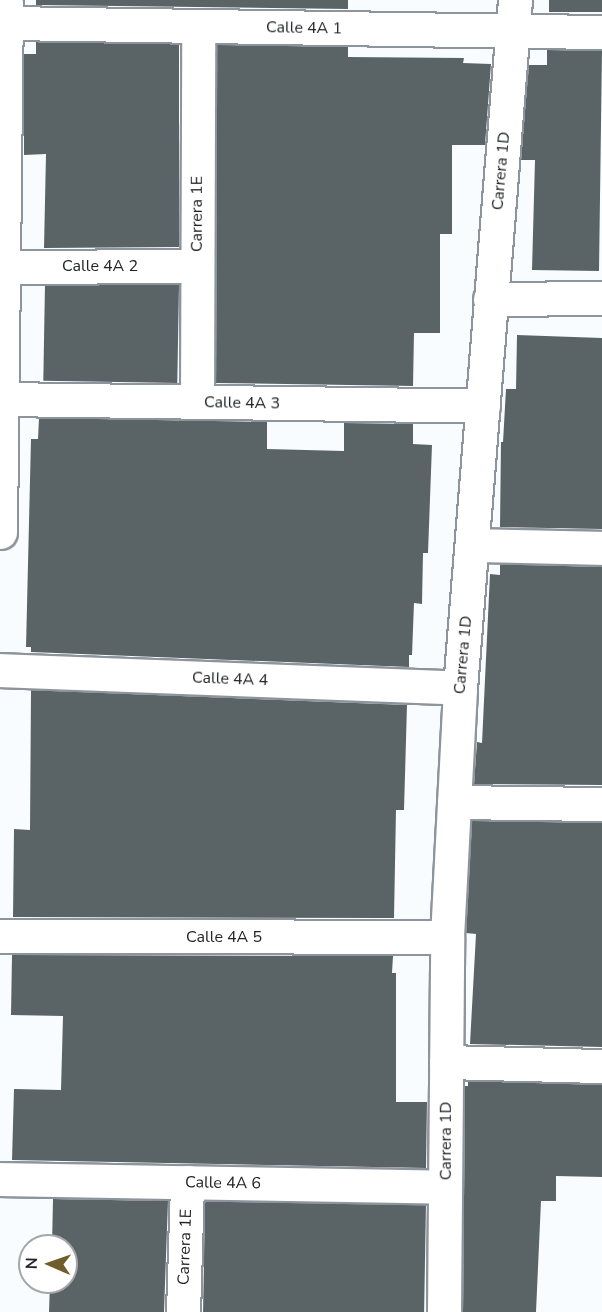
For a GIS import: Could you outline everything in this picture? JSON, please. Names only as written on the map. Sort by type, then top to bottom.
[{"type":"street","name":"Calle 4A 1","points":[[6,11],[198,27],[514,15],[602,32]]},
{"type":"street","points":[[0,532],[2,152],[6,11]]},
{"type":"street","name":"Carrera 1D","points":[[444,1312],[447,938],[460,688],[514,15]]},
{"type":"street","name":"Carrera 1E","points":[[197,402],[198,27]]},
{"type":"street","name":"Calle 4A 2","points":[[2,267],[197,266]]},
{"type":"street","points":[[490,298],[602,298]]},
{"type":"street","name":"Calle 4A 3","points":[[1,399],[483,406]]},
{"type":"street","points":[[473,546],[602,548]]},
{"type":"street","name":"Calle 4A 4","points":[[0,670],[460,688]]},
{"type":"street","points":[[454,802],[602,804]]},
{"type":"street","name":"Calle 4A 5","points":[[0,936],[447,938]]},
{"type":"street","points":[[446,1062],[602,1066]]},
{"type":"street","name":"Calle 4A 6","points":[[0,1179],[446,1187]]},
{"type":"street","name":"Carrera 1E","points":[[183,1312],[187,1182]]},
{"type":"building","points":[[36,0],[348,0],[348,9],[36,5]]},
{"type":"building","points":[[549,0],[602,0],[602,12],[549,12]]},
{"type":"building","points":[[36,42],[179,44],[179,247],[44,248],[46,154],[24,155],[24,54],[36,54]]},
{"type":"building","points":[[217,45],[348,47],[348,57],[464,58],[463,63],[491,64],[485,145],[452,145],[452,234],[440,234],[440,333],[414,333],[413,386],[216,383]]},
{"type":"building","points":[[547,50],[602,51],[599,271],[532,270],[535,160],[521,160],[521,156],[529,65],[547,65]]},
{"type":"building","points":[[45,283],[179,285],[177,383],[43,381]]},
{"type":"building","points":[[517,335],[602,338],[602,529],[500,527],[501,442],[503,442],[506,389],[516,389]]},
{"type":"building","points":[[39,418],[267,422],[267,449],[344,451],[344,423],[413,424],[413,444],[432,445],[428,553],[423,553],[422,604],[414,603],[412,655],[409,655],[409,667],[31,652],[31,647],[26,647],[31,439],[38,439]]},
{"type":"building","points":[[500,564],[602,567],[602,785],[474,784],[477,742],[482,743],[490,574],[500,575]]},
{"type":"building","points":[[31,690],[407,705],[404,810],[396,810],[394,918],[13,917],[14,829],[30,830]]},
{"type":"building","points":[[472,821],[602,823],[602,1047],[470,1044],[476,934],[466,933]]},
{"type":"building","points":[[12,955],[393,956],[392,973],[396,973],[396,1102],[427,1102],[426,1168],[12,1160],[14,1089],[61,1090],[63,1016],[11,1015]]},
{"type":"building","points":[[468,1081],[602,1085],[602,1177],[556,1176],[556,1201],[541,1201],[536,1312],[463,1312],[465,1086],[468,1086]]},
{"type":"building","points":[[53,1199],[168,1201],[164,1312],[49,1312],[50,1294],[78,1294],[78,1234],[52,1234]]},
{"type":"building","points":[[205,1201],[426,1205],[424,1312],[203,1312]]}]
